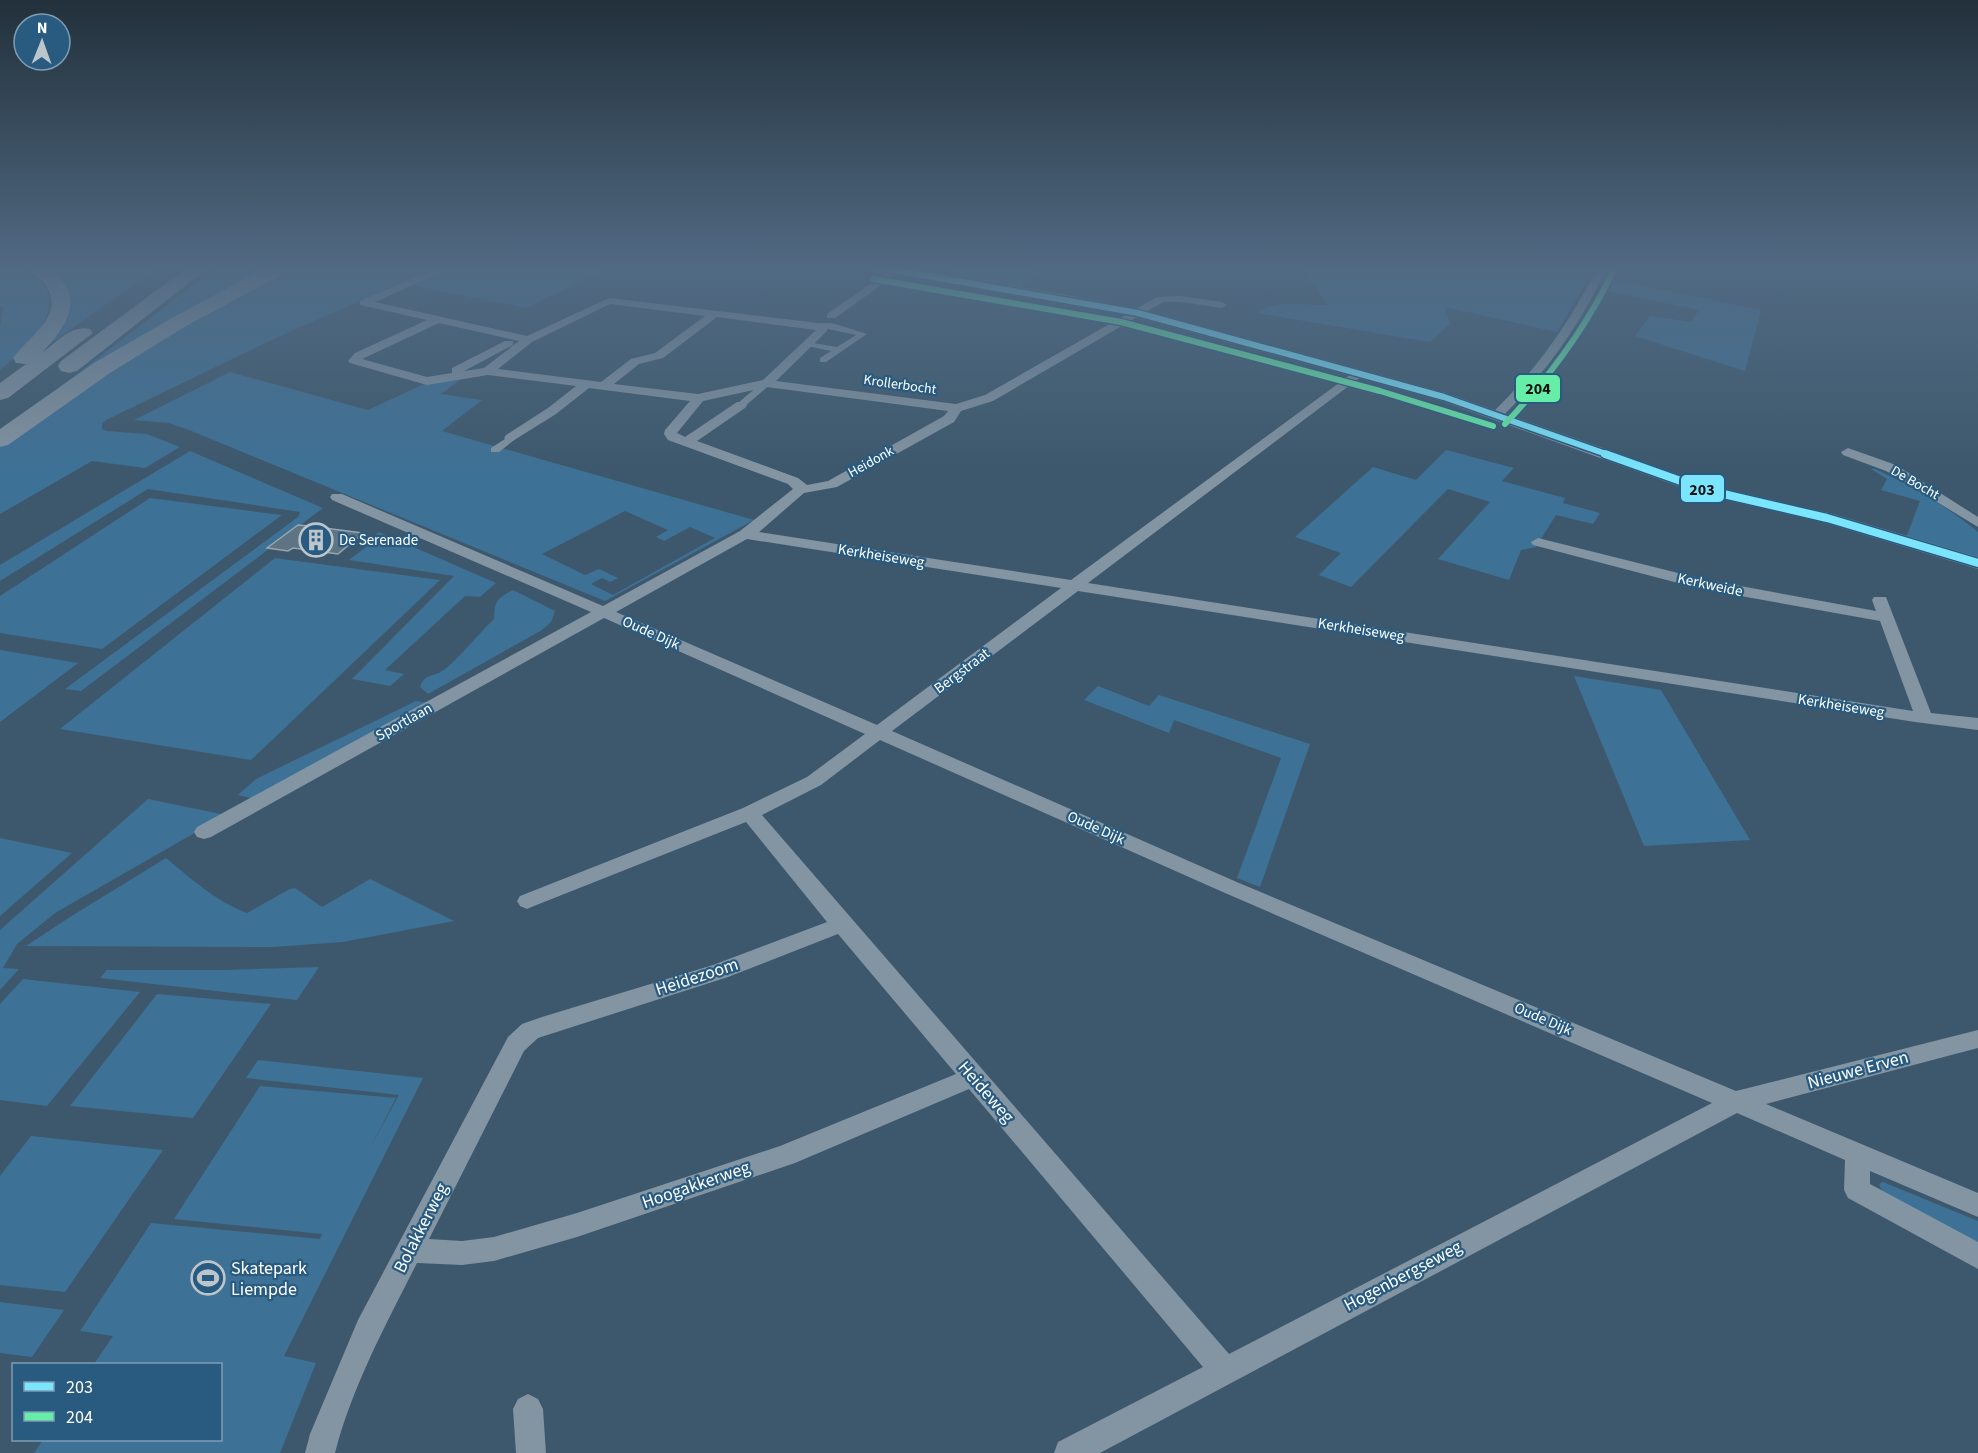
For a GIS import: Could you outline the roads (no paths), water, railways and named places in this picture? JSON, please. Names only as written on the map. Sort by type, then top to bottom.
[{"type":"highway","points":[[0,376],[48,335]]},
{"type":"highway","points":[[0,393],[80,335]]},
{"type":"highway","points":[[0,417],[110,335]]},
{"type":"highway","points":[[0,440],[102,368],[158,335]]},
{"type":"street","points":[[404,335],[359,355],[354,361],[427,381],[438,380],[488,371],[523,339]]},
{"type":"street","points":[[504,335],[523,339]]},
{"type":"street","points":[[438,380],[533,335]]},
{"type":"street","points":[[603,386],[635,361],[659,356],[687,335]]},
{"type":"street","points":[[687,442],[741,405],[810,344],[816,335]]},
{"type":"street","points":[[823,360],[856,339],[841,335]]},
{"type":"street","name":"Heidonk","points":[[604,612],[745,534],[800,490],[832,484],[949,419],[956,408],[989,398],[1101,335]]},
{"type":"street","points":[[1216,335],[1358,373],[1497,415],[1706,489],[1827,518],[1978,563]]},
{"type":"street","points":[[1497,415],[1550,353],[1562,335]]},
{"type":"street","points":[[810,344],[838,350]]},
{"type":"street","name":"Krollerbocht","points":[[488,371],[698,398],[767,383],[956,408]]},
{"type":"street","name":"Bergstraat","points":[[526,901],[750,813],[814,780],[1358,373]]},
{"type":"street","points":[[495,450],[552,411],[586,384]]},
{"type":"street","points":[[698,398],[671,430],[670,434],[673,437],[793,481],[800,485],[800,490]]},
{"type":"street","name":"De Bocht","points":[[1848,452],[1891,468],[1978,523]]},
{"type":"street","name":"Oude Dijk","points":[[337,498],[604,612],[1243,893],[1738,1101],[1978,1205]]},
{"type":"street","name":"Kerkheiseweg","points":[[745,534],[1924,718],[1978,724]]},
{"type":"street","name":"Kerkweide","points":[[1538,542],[1701,584],[1882,608],[1924,718]]},
{"type":"street","name":"Sportlaan","points":[[204,832],[604,612]]},
{"type":"street","name":"Heideweg","points":[[750,813],[763,832],[1224,1370]]},
{"type":"street","name":"Heidezoom","points":[[550,1023],[720,971],[843,924]]},
{"type":"street","name":"Bolakkerweg","points":[[320,1453],[325,1434],[368,1330],[516,1044],[530,1031],[550,1023]]},
{"type":"street","name":"Nieuwe Erven","points":[[1738,1101],[1978,1039]]},
{"type":"street","name":"Hoogakkerweg","points":[[409,1250],[462,1253],[494,1249],[577,1225],[786,1155],[973,1077]]},
{"type":"street","name":"Hogenbergseweg","points":[[1069,1453],[1738,1101]]},
{"type":"street","points":[[1858,1152],[1857,1190],[1978,1256]]},
{"type":"street","points":[[528,1408],[531,1453]]},
{"type":"place","name":"De Serenade","points":[[316,540]]},
{"type":"place","name":"Skatepark Liempde","points":[[208,1278]]}]
